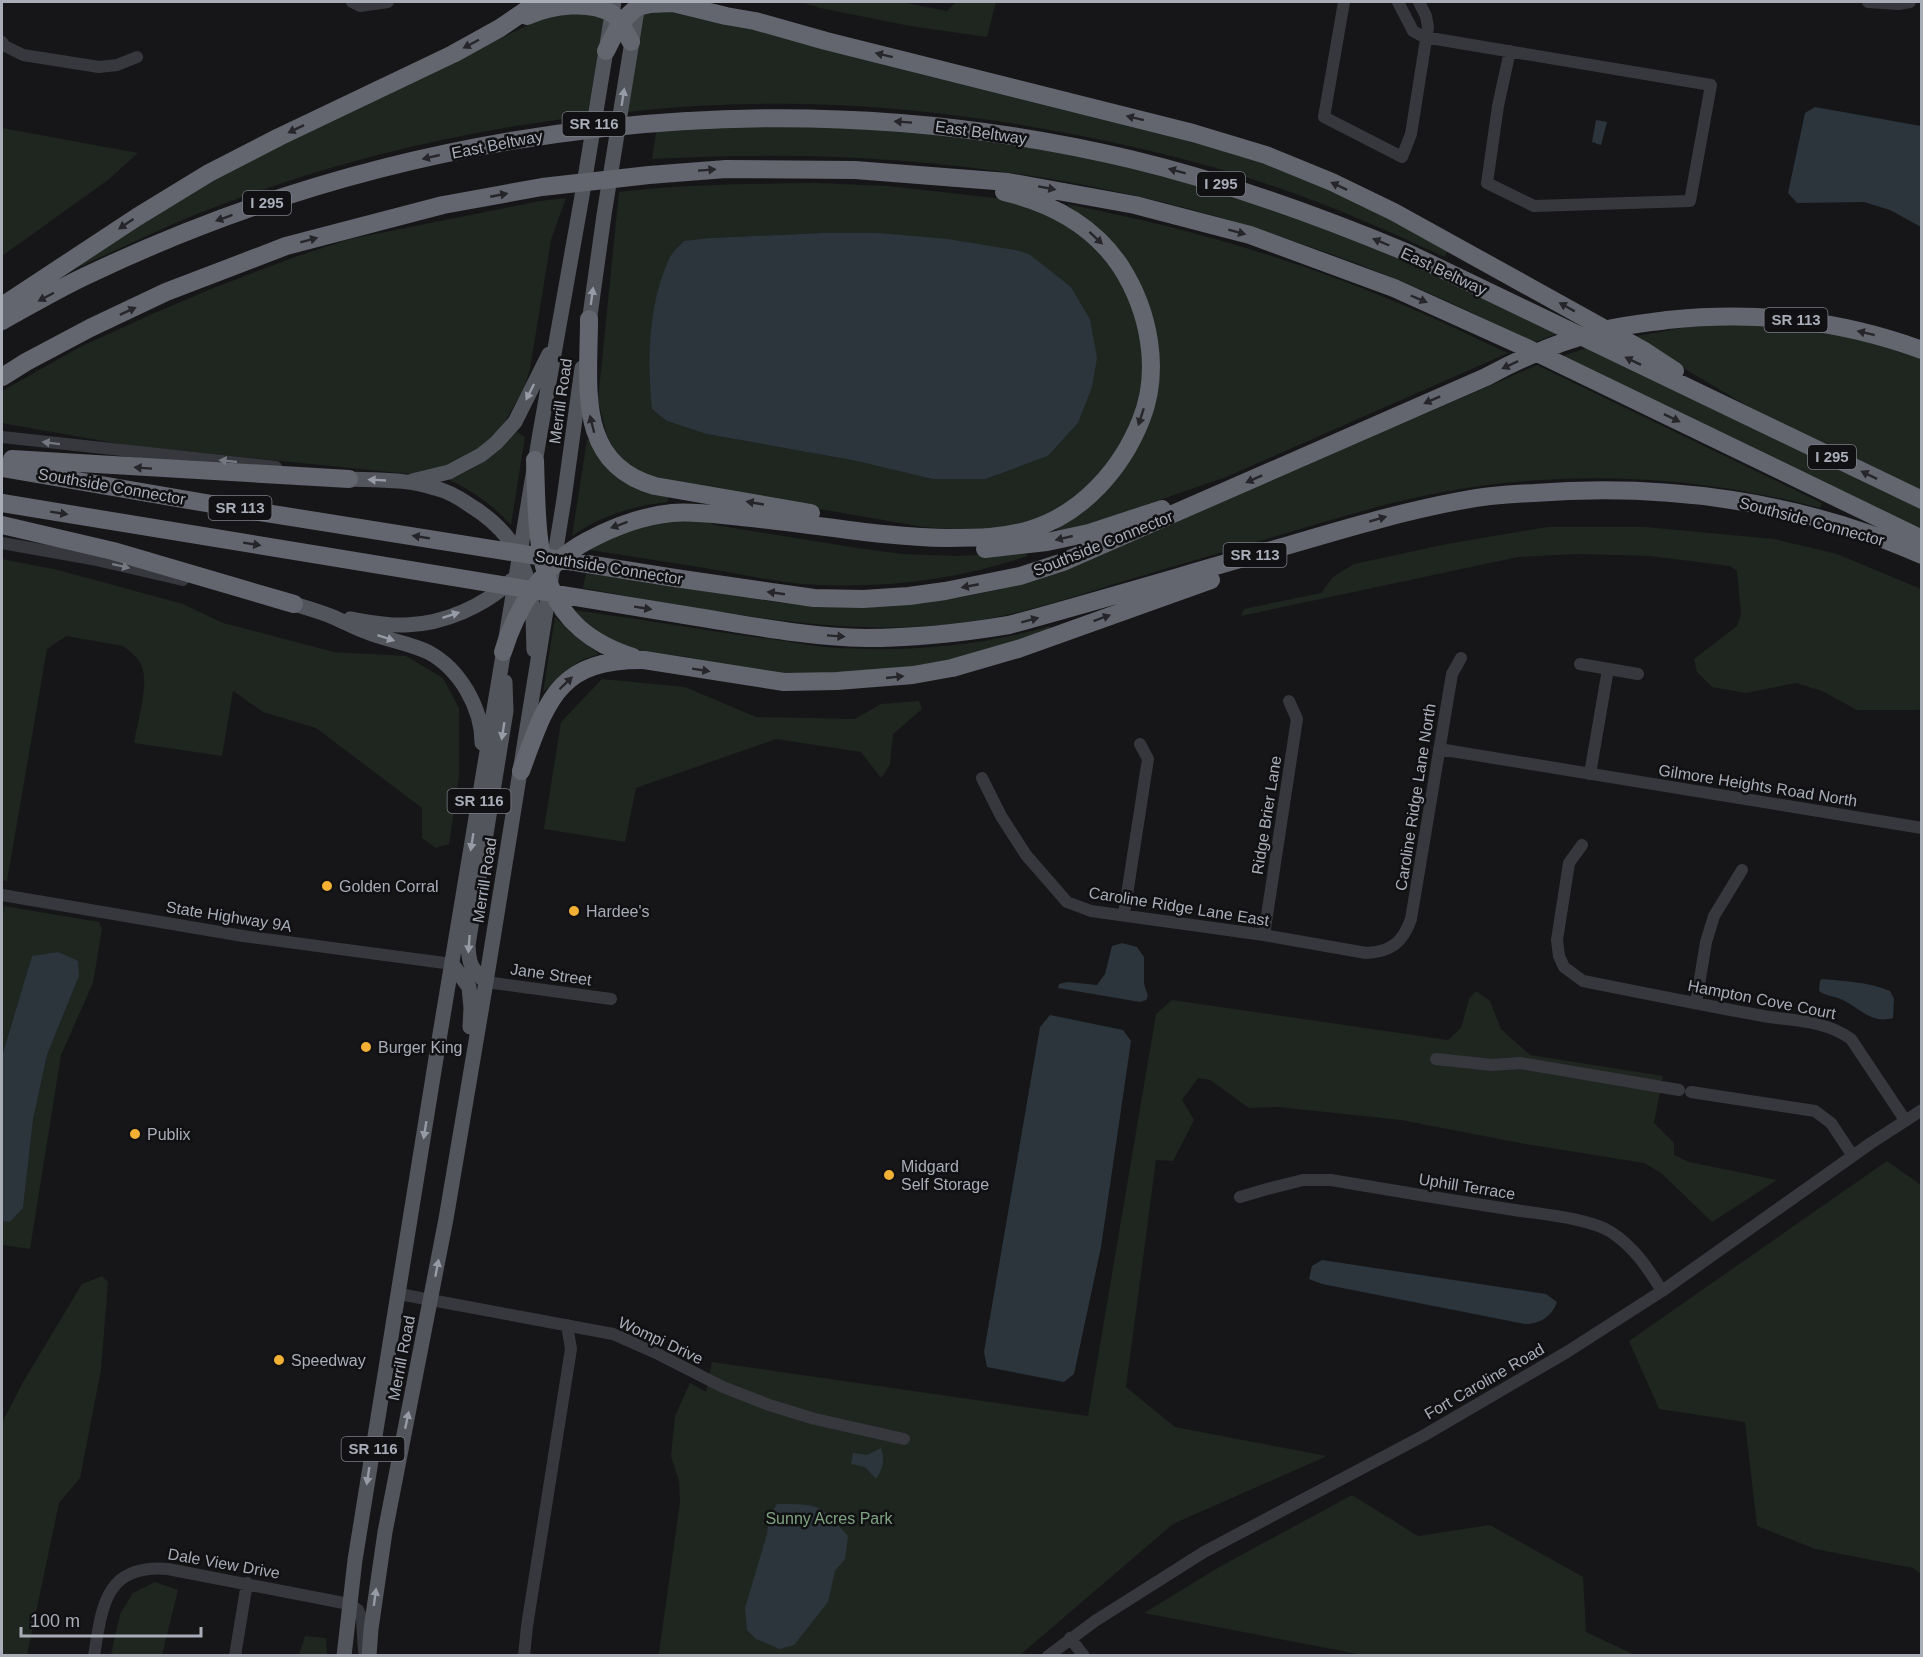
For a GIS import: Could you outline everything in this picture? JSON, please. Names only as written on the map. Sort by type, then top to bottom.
[{"type":"highway","points":[[2,306],[137,217],[210,173],[289,132],[453,54],[500,28],[538,2]]},
{"type":"highway","points":[[500,28],[567,2],[592,4],[615,12],[638,4],[673,3],[754,21],[1183,130],[1266,155],[1332,182],[1454,244],[1643,350],[1742,414]]},
{"type":"highway","points":[[722,2],[754,21]]},
{"type":"highway","points":[[615,12],[632,42]]},
{"type":"highway","points":[[606,51],[615,12]]},
{"type":"highway","name":"East Beltway","points":[[2,321],[89,274],[250,208],[323,184],[447,153],[550,134],[658,122],[795,118],[861,119],[923,124],[1053,143],[1129,159],[1250,192],[1303,211],[1408,253],[1922,500]]},
{"type":"highway","name":"I 295","points":[[2,377],[81,333],[166,292],[286,246],[443,205],[542,187],[726,169],[855,171],[1008,182],[1135,205],[1250,235],[1351,272],[1448,311],[1922,539]]},
{"type":"highway","points":[[503,652],[518,613],[547,569],[576,546],[612,527],[642,518],[676,513],[761,519],[910,538],[995,537],[1032,529],[1068,511],[1099,486],[1118,465],[1133,440],[1143,414],[1151,362],[1145,320],[1137,296],[1110,251],[1081,224],[1051,207],[1019,195],[947,178]]},
{"type":"highway","name":"Southside Connector","points":[[2,468],[241,509],[814,598],[909,596],[1009,578],[1063,562],[1511,364],[1566,341],[1604,330],[1640,323],[1705,316],[1756,316],[1803,320],[1862,332],[1922,350]]},
{"type":"highway","points":[[589,319],[589,394],[594,432],[604,453],[628,475],[656,486],[958,538]]},
{"type":"highway","points":[[2,460],[349,479]]},
{"type":"highway","points":[[535,460],[537,534],[547,569],[566,614],[586,632],[617,652],[644,660],[784,681],[837,681],[913,675],[952,668],[1018,649],[1338,531]]},
{"type":"highway","name":"Southside Connector","points":[[2,503],[809,634],[865,638],[950,634],[1009,625],[1392,516],[1460,500],[1498,495],[1572,490],[1642,490],[1724,498],[1848,527],[1922,555]]},
{"type":"highway","points":[[676,513],[917,549],[957,550],[1006,548],[1047,542],[1089,533],[1163,508],[1202,502]]},
{"type":"highway","points":[[2,525],[113,551],[294,604]]},
{"type":"highway","points":[[521,771],[548,703],[561,686],[575,674],[600,663],[644,660]]},
{"type":"main road","name":"Merrill Road","points":[[367,1656],[385,1532],[431,1300],[521,771],[535,681],[547,569],[564,499],[589,319],[638,4]]},
{"type":"main road","name":"Merrill Road","points":[[344,1656],[349,1604],[452,964],[503,652],[520,567],[535,460],[606,51]]},
{"type":"main road","points":[[406,482],[449,472],[481,455],[496,443],[514,422],[556,340]]},
{"type":"main road","points":[[349,479],[406,482],[436,488],[478,510],[508,536],[531,593],[535,681]]},
{"type":"main road","points":[[332,616],[394,625],[433,621],[460,613],[489,598],[520,567],[547,569]]},
{"type":"main road","points":[[294,604],[332,616],[368,633],[426,651],[439,658],[455,674],[470,695],[482,729],[482,782]]},
{"type":"main road","points":[[486,982],[473,971],[468,960],[468,945],[506,711],[503,652]]},
{"type":"main road","points":[[452,964],[469,987],[471,1008],[461,1132]]},
{"type":"street","points":[[352,2],[360,6],[388,2]]},
{"type":"street","points":[[1344,2],[1323,117],[1402,157],[1411,134],[1428,27],[1426,16],[1419,2]]},
{"type":"street","points":[[1398,2],[1413,31],[1426,37],[1510,51],[1711,85],[1690,201],[1534,206],[1487,183],[1498,106],[1510,51]]},
{"type":"street","points":[[1868,2],[1898,4],[1910,2]]},
{"type":"street","points":[[2,42],[5,46],[23,55],[99,67],[117,65],[137,57]]},
{"type":"street","points":[[2,437],[262,465],[349,479]]},
{"type":"street","points":[[2,543],[92,559],[294,604]]},
{"type":"street","name":"Caroline Ridge Lane North","points":[[1399,941],[1407,932],[1411,919],[1452,674],[1461,658]]},
{"type":"street","points":[[1580,664],[1638,674]]},
{"type":"street","points":[[1590,774],[1608,669]]},
{"type":"street","name":"Ridge Brier Lane","points":[[1264,935],[1297,719],[1288,701]]},
{"type":"street","points":[[1124,914],[1148,759],[1140,744]]},
{"type":"street","name":"Gilmore Heights Road North","points":[[1439,749],[1922,828]]},
{"type":"street","name":"Caroline Ridge Lane East","points":[[982,778],[1001,816],[1026,855],[1067,902],[1091,911],[1264,935],[1366,953],[1379,952],[1399,941]]},
{"type":"street","name":"Hampton Cove Court","points":[[1582,845],[1569,863],[1557,940],[1559,956],[1570,973],[1583,981],[1825,1025],[1839,1030],[1851,1039],[1905,1120]]},
{"type":"street","points":[[1696,1003],[1706,942],[1714,916],[1742,870]]},
{"type":"street","name":"State Highway 9A","points":[[2,896],[243,936],[452,964]]},
{"type":"street","name":"Jane Street","points":[[486,982],[611,999]]},
{"type":"street","points":[[1436,1059],[1492,1065],[1520,1063],[1815,1111],[1831,1123],[1853,1156]]},
{"type":"street","name":"Fort Caroline Road","points":[[1048,1656],[1070,1638],[1204,1552],[1441,1425],[1567,1352],[1662,1291],[1922,1110]]},
{"type":"street","name":"Uphill Terrace","points":[[1240,1197],[1304,1180],[1331,1180],[1548,1215],[1596,1225],[1611,1232],[1642,1259],[1662,1291]]},
{"type":"street","name":"Wompi Drive","points":[[399,1294],[613,1334],[723,1387],[769,1405],[816,1419],[904,1439]]},
{"type":"street","points":[[524,1656],[571,1349],[567,1324]]},
{"type":"street","name":"Dale View Drive","points":[[94,1656],[106,1598],[121,1579],[147,1568],[168,1569],[247,1583],[349,1604]]},
{"type":"street","points":[[235,1656],[247,1583]]},
{"type":"street","points":[[349,1604],[358,1610],[362,1619],[367,1656]]},
{"type":"street","points":[[1070,1638],[1084,1656]]},
{"type":"green space","points":[[802,2],[901,2],[947,11],[956,2],[996,2],[987,37],[910,26],[820,8]]},
{"type":"green space","points":[[668,6],[1258,157],[1450,246],[1445,257],[1312,200],[1213,167],[1112,142],[992,120],[888,108],[836,105],[732,104],[627,112],[643,14]]},
{"type":"green space","points":[[565,7],[603,15],[604,24],[587,116],[436,141],[337,166],[192,216],[64,274],[207,181]]},
{"type":"green space","points":[[779,125],[933,131],[1143,168],[1300,217],[1406,262],[1556,334],[1533,343],[1427,292],[1331,254],[1209,214],[1110,190],[1010,173],[909,161],[780,156],[652,159],[656,132]]},
{"type":"green space","points":[[2,128],[138,153],[108,180],[2,256]]},
{"type":"green space","points":[[816,183],[888,186],[1013,200],[1026,204],[1086,236],[1120,277],[1141,327],[1145,371],[1135,419],[1099,478],[1057,511],[1016,526],[970,530],[923,527],[722,492],[640,473],[620,459],[607,436],[598,400],[619,192],[692,186]],"holes":[[[879,233],[1015,250],[1071,287],[1090,319],[1078,423],[1048,456],[986,479],[932,479],[857,461],[707,434],[710,238]]]},
{"type":"green space","points":[[566,198],[551,240],[530,369],[524,388],[499,432],[470,455],[436,470],[409,474],[125,445],[2,423],[2,391],[80,347],[211,289],[350,239],[540,201]]},
{"type":"green space","points":[[1067,204],[1191,232],[1272,256],[1406,306],[1508,353],[1226,477],[1090,524],[1058,531],[1053,527],[1126,465],[1154,330],[1076,212]]},
{"type":"green space","points":[[1755,325],[1811,330],[1863,340],[1921,359],[1921,492],[1749,407],[1631,337],[1694,326]]},
{"type":"green space","points":[[1590,347],[1921,508],[1921,530],[1559,357]]},
{"type":"green space","points":[[1537,365],[1822,503],[1820,508],[1729,489],[1636,479],[1589,478],[1495,484],[1427,495],[1384,505],[1035,608],[973,621],[940,625],[873,627],[774,620],[583,588],[586,573],[782,603],[816,606],[923,602],[1001,589],[1432,411]]},
{"type":"green space","points":[[517,432],[525,437],[511,525],[482,499],[449,480],[486,460]]},
{"type":"green space","points":[[591,438],[670,495],[667,502],[617,513],[572,536],[587,440]]},
{"type":"green space","points":[[705,521],[715,525],[903,554],[958,556],[1026,552],[1027,556],[952,576],[900,583],[847,586],[784,582],[583,549],[649,522]]},
{"type":"green space","points":[[1547,527],[1645,527],[1774,539],[1837,554],[1921,589],[1921,707],[1919,710],[1857,710],[1822,691],[1796,683],[1746,693],[1712,687],[1697,672],[1694,659],[1737,626],[1741,614],[1737,571],[1730,566],[1650,556],[1576,554],[1518,557],[1241,616],[1244,609],[1321,593],[1333,577],[1354,564],[1447,544]]},
{"type":"green space","points":[[2,559],[58,570],[183,604],[223,623],[334,652],[406,656],[443,678],[459,708],[459,776],[449,844],[436,848],[422,838],[422,808],[316,728],[263,712],[233,691],[222,756],[134,743],[144,684],[144,675],[139,661],[123,646],[66,636],[47,649],[7,881],[2,880]]},
{"type":"green space","points":[[573,610],[838,648],[892,649],[945,646],[972,643],[1050,626],[1051,629],[1003,647],[928,664],[851,672],[787,674],[633,649],[608,638]]},
{"type":"green space","points":[[555,617],[598,653],[580,661],[543,692]]},
{"type":"green space","points":[[602,679],[685,687],[756,717],[855,719],[881,704],[919,701],[922,709],[893,734],[890,765],[881,778],[861,752],[776,739],[636,788],[625,842],[544,829],[561,722]]},
{"type":"green space","points":[[4,906],[99,922],[102,929],[93,983],[61,1055],[30,1249],[2,1245],[2,1221],[10,1222],[23,1208],[33,1120],[47,1055],[79,976],[32,956],[2,1056]]},
{"type":"green space","name":"Sunny Acres Park","points":[[1476,991],[1490,1001],[1501,1029],[1530,1055],[1663,1076],[1654,1123],[1674,1143],[1674,1155],[1689,1162],[1777,1180],[1712,1222],[1661,1173],[1644,1163],[1520,1143],[1401,1120],[1278,1107],[1249,1108],[1210,1080],[1198,1078],[1182,1100],[1194,1120],[1173,1161],[1156,1160],[1126,1387],[1175,1427],[1327,1456],[1173,1524],[1020,1655],[661,1656],[659,1653],[680,1502],[679,1481],[671,1456],[675,1416],[690,1383],[706,1392],[712,1362],[1088,1416],[1156,1014],[1172,1000],[1448,1040],[1461,1028],[1469,999]]},
{"type":"green space","points":[[1887,1161],[1921,1185],[1921,1574],[1913,1568],[1815,1549],[1757,1526],[1745,1422],[1659,1409],[1629,1341]]},
{"type":"green space","points":[[102,1276],[108,1282],[101,1370],[80,1478],[59,1503],[27,1655],[2,1655],[2,1423],[22,1384],[82,1284]]},
{"type":"green space","points":[[1352,1495],[1418,1536],[1490,1525],[1583,1577],[1586,1632],[1635,1655],[1363,1655],[1144,1613],[1221,1566]]},
{"type":"green space","points":[[155,1582],[178,1590],[162,1655],[111,1655],[120,1614],[133,1593]]},
{"type":"green space","points":[[305,1636],[326,1638],[327,1655],[299,1655]]},
{"type":"shaded area","points":[[1815,107],[1921,126],[1921,227],[1890,210],[1864,202],[1797,203],[1788,193],[1805,113]]},
{"type":"shaded area","points":[[1596,120],[1607,122],[1601,145],[1592,142]]},
{"type":"shaded area","points":[[821,233],[879,233],[947,239],[1029,254],[1071,287],[1090,319],[1097,358],[1092,387],[1078,423],[1048,456],[986,479],[932,479],[857,461],[707,434],[667,421],[652,409],[650,352],[653,314],[669,259],[684,241]]},
{"type":"shaded area","points":[[1122,943],[1137,947],[1144,957],[1144,984],[1148,996],[1146,1000],[1140,1002],[1058,988],[1059,984],[1068,982],[1097,985],[1105,974],[1112,946]]},
{"type":"shaded area","points":[[58,952],[78,961],[79,976],[47,1055],[33,1120],[23,1208],[10,1222],[2,1221],[2,1056],[32,956]]},
{"type":"shaded area","points":[[1822,979],[1865,984],[1890,991],[1894,999],[1893,1018],[1873,1018],[1842,999],[1822,993],[1819,991]]},
{"type":"shaded area","points":[[1050,1015],[1123,1030],[1131,1041],[1101,1247],[1074,1374],[1064,1382],[987,1367],[984,1352],[1040,1027]]},
{"type":"shaded area","points":[[1322,1260],[1546,1294],[1557,1302],[1552,1312],[1544,1319],[1525,1324],[1322,1284],[1309,1279],[1312,1266]]},
{"type":"shaded area","points":[[881,1448],[883,1464],[876,1479],[865,1467],[851,1464],[853,1453],[867,1455]]},
{"type":"shaded area","points":[[777,1504],[802,1504],[818,1508],[825,1512],[848,1536],[845,1559],[835,1571],[828,1602],[794,1645],[780,1649],[756,1639],[747,1630],[745,1608],[767,1534],[769,1517]]},
{"type":"place","name":"Golden Corral","points":[[327,886]]},
{"type":"place","name":"Hardee's","points":[[574,911]]},
{"type":"place","name":"Burger King","points":[[366,1047]]},
{"type":"place","name":"Publix","points":[[135,1134]]},
{"type":"place","name":"Midgard Self Storage","points":[[889,1175]]},
{"type":"place","name":"Speedway","points":[[279,1360]]}]
